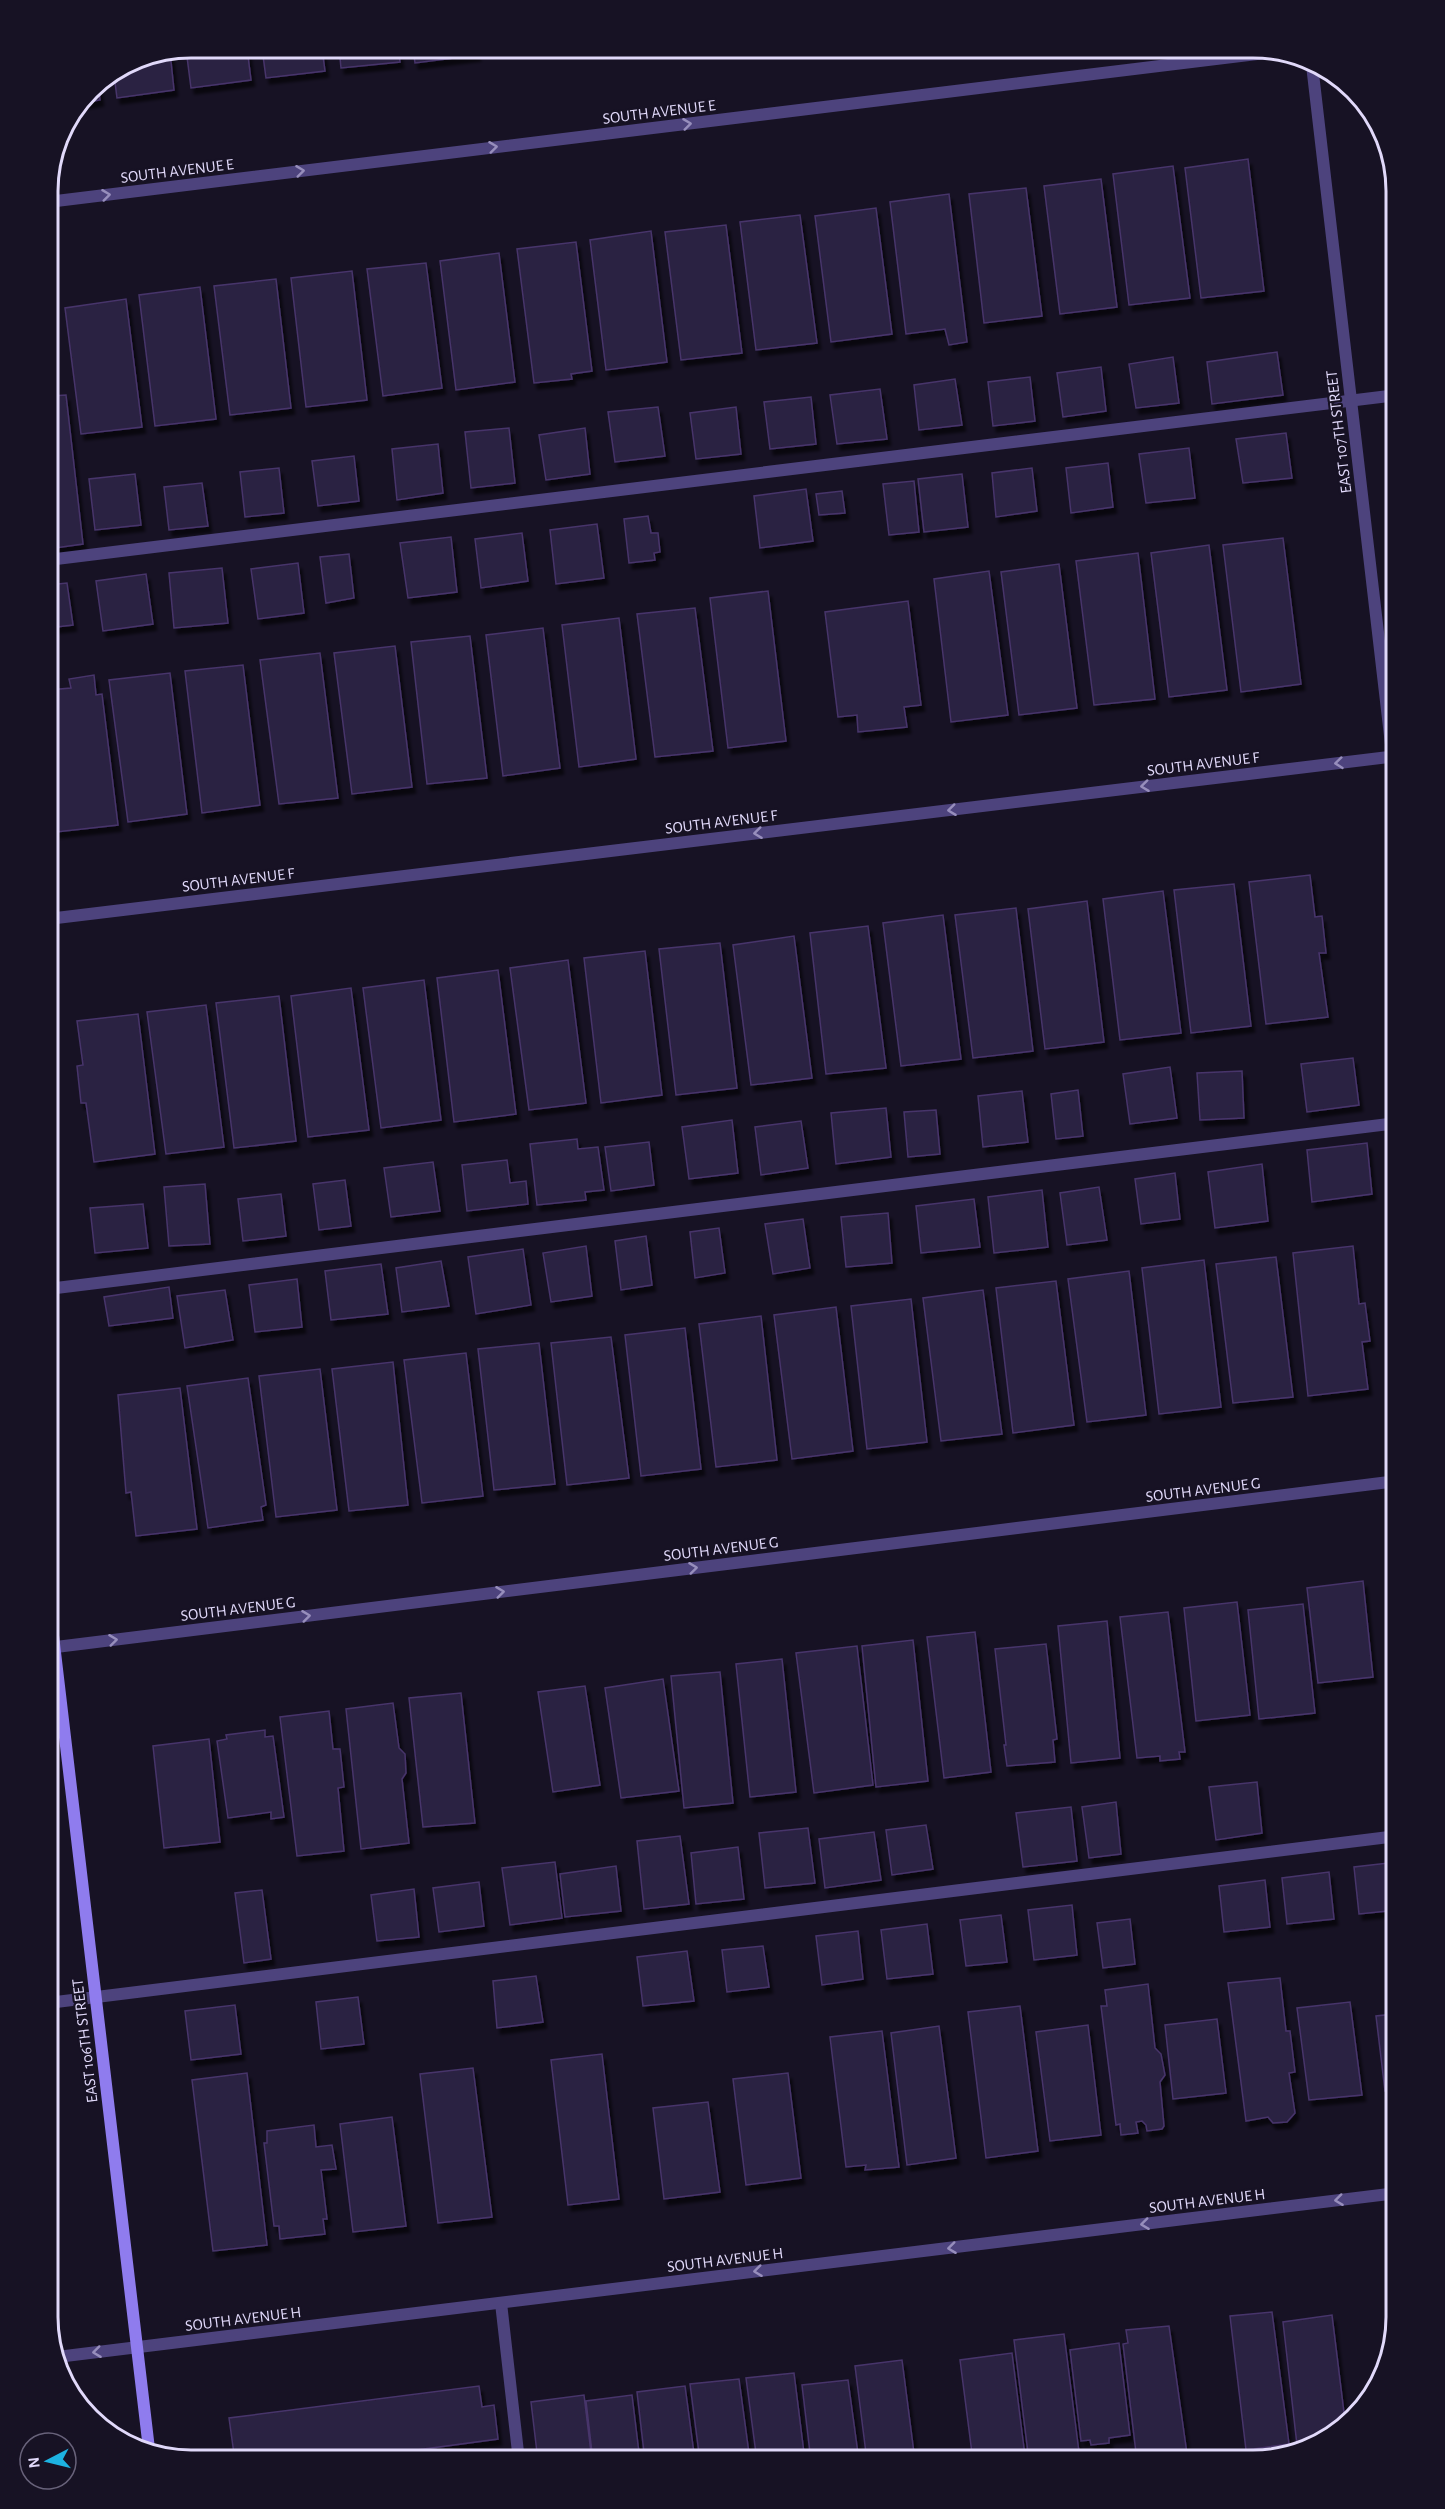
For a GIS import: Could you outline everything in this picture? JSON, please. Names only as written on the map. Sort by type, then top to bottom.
[{"type":"main road","name":"EAST 106TH STREET","points":[[58,1705],[147,2442]]},
{"type":"street","name":"SOUTH AVENUE E","points":[[59,201],[1217,59]]},
{"type":"street","name":"EAST 107TH STREET","points":[[1313,73],[1386,684]]},
{"type":"street","points":[[59,559],[1386,396]]},
{"type":"street","name":"SOUTH AVENUE F","points":[[59,918],[1386,758]]},
{"type":"street","points":[[58,1288],[1386,1124]]},
{"type":"street","name":"SOUTH AVENUE G","points":[[58,1646],[1386,1482]]},
{"type":"street","points":[[58,2002],[1386,1837]]},
{"type":"street","name":"SOUTH AVENUE H","points":[[65,2356],[1386,2194]]},
{"type":"street","points":[[501,2303],[518,2450]]},
{"type":"building","points":[[187,59],[248,59],[251,80],[191,88]]},
{"type":"building","points":[[263,59],[323,59],[325,71],[266,78]]},
{"type":"building","points":[[340,59],[400,59],[400,62],[341,68]]},
{"type":"building","points":[[414,59],[446,59],[415,63]]},
{"type":"building","points":[[171,60],[174,90],[117,98],[115,83],[133,72]]},
{"type":"building","points":[[1248,159],[1264,291],[1201,298],[1185,168]]},
{"type":"building","points":[[1173,166],[1190,298],[1129,305],[1113,174]]},
{"type":"building","points":[[1101,179],[1117,307],[1060,314],[1044,186]]},
{"type":"building","points":[[1026,188],[1042,316],[984,323],[969,194]]},
{"type":"building","points":[[949,194],[967,342],[949,345],[945,329],[906,334],[890,202]]},
{"type":"building","points":[[876,208],[892,334],[831,342],[815,216]]},
{"type":"building","points":[[800,215],[817,343],[756,350],[740,222]]},
{"type":"building","points":[[726,225],[742,353],[681,360],[665,232]]},
{"type":"building","points":[[651,231],[667,362],[606,370],[590,240]]},
{"type":"building","points":[[576,242],[592,371],[571,374],[572,379],[534,383],[517,249]]},
{"type":"building","points":[[499,253],[515,382],[456,390],[440,261]]},
{"type":"building","points":[[426,263],[442,388],[383,396],[367,269]]},
{"type":"building","points":[[352,271],[367,400],[306,407],[291,278]]},
{"type":"building","points":[[276,279],[291,408],[230,415],[214,286]]},
{"type":"building","points":[[200,287],[216,419],[155,426],[139,295]]},
{"type":"building","points":[[126,299],[142,427],[81,434],[65,308]]},
{"type":"building","points":[[1277,352],[1283,395],[1212,404],[1207,362]]},
{"type":"building","points":[[1173,357],[1179,403],[1136,408],[1129,364]]},
{"type":"building","points":[[1101,367],[1106,411],[1063,417],[1057,373]]},
{"type":"building","points":[[1030,377],[1035,421],[993,426],[988,382]]},
{"type":"building","points":[[955,379],[962,425],[919,430],[914,385]]},
{"type":"building","points":[[880,389],[887,439],[837,444],[830,395]]},
{"type":"building","points":[[59,395],[66,395],[83,544],[59,547]]},
{"type":"building","points":[[811,397],[816,444],[770,449],[764,402]]},
{"type":"building","points":[[658,407],[665,456],[615,462],[608,412]]},
{"type":"building","points":[[736,407],[741,454],[696,459],[690,413]]},
{"type":"building","points":[[509,428],[515,483],[471,488],[465,432]]},
{"type":"building","points":[[585,428],[590,474],[546,480],[539,435]]},
{"type":"building","points":[[1286,433],[1292,478],[1243,483],[1236,439]]},
{"type":"building","points":[[438,444],[443,493],[397,500],[392,449]]},
{"type":"building","points":[[1189,448],[1195,498],[1146,503],[1139,454]]},
{"type":"building","points":[[354,456],[359,501],[318,506],[312,461]]},
{"type":"building","points":[[1108,463],[1113,507],[1071,513],[1066,468]]},
{"type":"building","points":[[279,468],[284,513],[245,517],[240,472]]},
{"type":"building","points":[[1032,468],[1037,511],[996,517],[992,473]]},
{"type":"building","points":[[135,474],[141,525],[95,530],[89,479]]},
{"type":"building","points":[[962,474],[968,527],[924,532],[918,479]]},
{"type":"building","points":[[914,481],[919,532],[889,535],[883,484]]},
{"type":"building","points":[[202,483],[208,526],[169,530],[164,487]]},
{"type":"building","points":[[806,489],[813,541],[760,548],[754,496]]},
{"type":"building","points":[[842,491],[845,513],[819,515],[816,494]]},
{"type":"building","points":[[648,516],[651,533],[658,533],[660,552],[654,553],[655,560],[629,563],[624,519]]},
{"type":"building","points":[[597,524],[604,578],[556,584],[550,530]]},
{"type":"building","points":[[522,533],[528,581],[481,588],[475,539]]},
{"type":"building","points":[[451,537],[457,592],[408,598],[400,543]]},
{"type":"building","points":[[1283,538],[1301,684],[1241,692],[1223,545]]},
{"type":"building","points":[[1209,545],[1227,690],[1169,697],[1151,553]]},
{"type":"building","points":[[1138,553],[1155,699],[1094,705],[1076,561]]},
{"type":"building","points":[[349,554],[354,598],[326,603],[320,557]]},
{"type":"building","points":[[298,563],[304,613],[258,619],[251,569]]},
{"type":"building","points":[[1059,564],[1077,708],[1019,715],[1001,572]]},
{"type":"building","points":[[222,568],[228,623],[174,628],[169,573]]},
{"type":"building","points":[[989,571],[1008,715],[951,722],[934,579]]},
{"type":"building","points":[[146,574],[153,624],[103,631],[96,581]]},
{"type":"building","points":[[67,583],[73,625],[59,627],[59,584]]},
{"type":"building","points":[[768,591],[786,741],[728,748],[710,598]]},
{"type":"building","points":[[908,601],[921,705],[904,707],[907,727],[858,732],[857,715],[838,717],[825,612]]},
{"type":"building","points":[[695,608],[713,751],[655,757],[637,614]]},
{"type":"building","points":[[619,618],[636,759],[579,767],[562,625]]},
{"type":"building","points":[[543,628],[560,768],[503,776],[486,635]]},
{"type":"building","points":[[470,636],[487,778],[427,784],[411,642]]},
{"type":"building","points":[[395,646],[412,787],[352,794],[334,653]]},
{"type":"building","points":[[320,653],[338,798],[279,804],[260,660]]},
{"type":"building","points":[[243,665],[260,805],[202,813],[185,671]]},
{"type":"building","points":[[170,673],[187,814],[128,822],[109,680]]},
{"type":"building","points":[[94,675],[96,695],[102,694],[118,825],[59,832],[59,689],[71,688],[69,679]]},
{"type":"building","points":[[1310,875],[1315,917],[1322,916],[1326,953],[1319,953],[1328,1017],[1266,1024],[1249,882]]},
{"type":"building","points":[[1234,884],[1251,1026],[1191,1033],[1174,890]]},
{"type":"building","points":[[1163,891],[1181,1033],[1120,1040],[1103,899]]},
{"type":"building","points":[[1087,901],[1104,1042],[1045,1049],[1028,909]]},
{"type":"building","points":[[1016,908],[1033,1051],[973,1058],[955,915]]},
{"type":"building","points":[[943,915],[961,1059],[901,1066],[883,923]]},
{"type":"building","points":[[868,926],[886,1068],[826,1074],[810,933]]},
{"type":"building","points":[[794,936],[812,1078],[751,1085],[733,945]]},
{"type":"building","points":[[720,943],[737,1088],[676,1095],[659,949]]},
{"type":"building","points":[[645,951],[662,1095],[601,1103],[584,958]]},
{"type":"building","points":[[568,960],[586,1103],[529,1110],[510,968]]},
{"type":"building","points":[[498,970],[516,1114],[454,1122],[437,978]]},
{"type":"building","points":[[424,980],[441,1120],[381,1128],[363,988]]},
{"type":"building","points":[[351,988],[369,1130],[308,1137],[291,996]]},
{"type":"building","points":[[279,996],[296,1141],[234,1148],[216,1003]]},
{"type":"building","points":[[206,1005],[224,1147],[166,1154],[147,1012]]},
{"type":"building","points":[[138,1014],[155,1154],[94,1162],[86,1103],[81,1103],[77,1066],[83,1065],[77,1021]]},
{"type":"building","points":[[1353,1058],[1359,1105],[1307,1112],[1301,1064]]},
{"type":"building","points":[[1170,1067],[1177,1118],[1130,1124],[1123,1074]]},
{"type":"building","points":[[1242,1071],[1244,1118],[1200,1120],[1197,1073]]},
{"type":"building","points":[[1078,1090],[1083,1136],[1056,1139],[1051,1094]]},
{"type":"building","points":[[1022,1091],[1028,1142],[983,1147],[978,1096]]},
{"type":"building","points":[[886,1108],[891,1157],[836,1164],[831,1113]]},
{"type":"building","points":[[936,1110],[940,1154],[908,1157],[904,1112]]},
{"type":"building","points":[[732,1120],[738,1173],[689,1179],[682,1127]]},
{"type":"building","points":[[801,1121],[808,1168],[761,1175],[755,1127]]},
{"type":"building","points":[[577,1139],[578,1149],[598,1147],[604,1190],[585,1192],[586,1200],[537,1205],[530,1144]]},
{"type":"building","points":[[649,1142],[654,1185],[611,1191],[605,1147]]},
{"type":"building","points":[[1367,1143],[1372,1194],[1312,1202],[1307,1150]]},
{"type":"building","points":[[507,1160],[510,1183],[526,1181],[528,1204],[467,1211],[462,1165]]},
{"type":"building","points":[[433,1162],[440,1211],[391,1217],[384,1168]]},
{"type":"building","points":[[1262,1164],[1268,1221],[1215,1228],[1208,1172]]},
{"type":"building","points":[[1175,1173],[1180,1219],[1141,1224],[1135,1179]]},
{"type":"building","points":[[345,1180],[351,1226],[319,1230],[313,1184]]},
{"type":"building","points":[[205,1184],[210,1244],[169,1246],[164,1187]]},
{"type":"building","points":[[1099,1187],[1107,1240],[1067,1245],[1060,1193]]},
{"type":"building","points":[[1042,1190],[1048,1247],[994,1253],[988,1197]]},
{"type":"building","points":[[281,1194],[286,1236],[243,1241],[238,1199]]},
{"type":"building","points":[[974,1199],[980,1247],[921,1253],[916,1206]]},
{"type":"building","points":[[143,1204],[148,1248],[95,1253],[90,1208]]},
{"type":"building","points":[[888,1213],[892,1263],[846,1267],[841,1217]]},
{"type":"building","points":[[803,1219],[810,1268],[773,1274],[765,1224]]},
{"type":"building","points":[[719,1228],[725,1273],[695,1278],[690,1232]]},
{"type":"building","points":[[646,1236],[652,1285],[621,1290],[615,1241]]},
{"type":"building","points":[[586,1246],[592,1296],[551,1302],[543,1253]]},
{"type":"building","points":[[1353,1246],[1359,1304],[1365,1303],[1370,1341],[1362,1342],[1368,1389],[1308,1396],[1293,1253]]},
{"type":"building","points":[[523,1249],[531,1305],[476,1314],[468,1257]]},
{"type":"building","points":[[1276,1257],[1293,1397],[1233,1403],[1216,1264]]},
{"type":"building","points":[[1204,1260],[1221,1407],[1159,1414],[1142,1268]]},
{"type":"building","points":[[441,1261],[449,1306],[402,1312],[396,1268]]},
{"type":"building","points":[[381,1264],[388,1314],[331,1320],[325,1271]]},
{"type":"building","points":[[1129,1271],[1146,1415],[1087,1422],[1068,1279]]},
{"type":"building","points":[[297,1279],[302,1327],[255,1332],[249,1285]]},
{"type":"building","points":[[1056,1281],[1074,1425],[1013,1433],[996,1288]]},
{"type":"building","points":[[169,1287],[173,1318],[109,1326],[104,1297]]},
{"type":"building","points":[[225,1290],[233,1340],[185,1348],[177,1296]]},
{"type":"building","points":[[983,1290],[1002,1434],[941,1441],[923,1298]]},
{"type":"building","points":[[911,1299],[927,1442],[867,1449],[851,1306]]},
{"type":"building","points":[[836,1307],[853,1451],[792,1459],[774,1315]]},
{"type":"building","points":[[761,1316],[777,1460],[716,1467],[699,1324]]},
{"type":"building","points":[[685,1328],[701,1469],[641,1476],[625,1335]]},
{"type":"building","points":[[611,1337],[629,1478],[567,1485],[551,1343]]},
{"type":"building","points":[[539,1343],[555,1484],[494,1490],[478,1349]]},
{"type":"building","points":[[466,1353],[483,1496],[422,1503],[404,1360]]},
{"type":"building","points":[[393,1362],[408,1505],[349,1511],[332,1369]]},
{"type":"building","points":[[320,1369],[337,1510],[276,1517],[259,1376]]},
{"type":"building","points":[[248,1378],[266,1505],[261,1507],[263,1520],[208,1528],[187,1386]]},
{"type":"building","points":[[180,1388],[197,1529],[136,1536],[131,1492],[126,1493],[118,1395]]},
{"type":"building","points":[[1363,1581],[1373,1677],[1318,1683],[1307,1588]]},
{"type":"building","points":[[1237,1602],[1250,1715],[1196,1721],[1184,1608]]},
{"type":"building","points":[[1303,1604],[1315,1713],[1259,1719],[1248,1610]]},
{"type":"building","points":[[1168,1612],[1185,1752],[1179,1752],[1180,1759],[1160,1761],[1160,1756],[1137,1758],[1120,1617]]},
{"type":"building","points":[[1107,1621],[1120,1758],[1071,1763],[1058,1626]]},
{"type":"building","points":[[975,1632],[991,1772],[944,1778],[927,1637]]},
{"type":"building","points":[[913,1640],[928,1781],[876,1787],[862,1646]]},
{"type":"building","points":[[1046,1644],[1057,1739],[1053,1740],[1055,1762],[1007,1766],[995,1649]]},
{"type":"building","points":[[857,1646],[873,1785],[814,1793],[796,1653]]},
{"type":"building","points":[[782,1659],[796,1792],[750,1797],[736,1664]]},
{"type":"building","points":[[720,1672],[733,1803],[684,1808],[671,1676]]},
{"type":"building","points":[[663,1679],[679,1791],[621,1798],[605,1688]]},
{"type":"building","points":[[585,1686],[600,1785],[553,1792],[538,1692]]},
{"type":"building","points":[[461,1693],[475,1823],[423,1827],[409,1698]]},
{"type":"building","points":[[393,1703],[399,1748],[405,1754],[406,1773],[402,1779],[409,1843],[361,1849],[346,1709]]},
{"type":"building","points":[[329,1711],[333,1749],[340,1749],[344,1787],[338,1788],[344,1851],[297,1856],[280,1717]]},
{"type":"building","points":[[265,1730],[265,1737],[273,1736],[284,1817],[271,1819],[271,1812],[228,1818],[217,1741],[227,1739],[226,1735]]},
{"type":"building","points":[[209,1739],[220,1842],[164,1848],[153,1746]]},
{"type":"building","points":[[1257,1782],[1262,1833],[1216,1840],[1209,1787]]},
{"type":"building","points":[[1116,1802],[1121,1854],[1089,1858],[1082,1807]]},
{"type":"building","points":[[1071,1807],[1077,1861],[1023,1867],[1016,1813]]},
{"type":"building","points":[[926,1825],[933,1869],[892,1875],[886,1830]]},
{"type":"building","points":[[808,1828],[815,1883],[765,1888],[759,1833]]},
{"type":"building","points":[[874,1832],[881,1880],[825,1888],[819,1839]]},
{"type":"building","points":[[680,1836],[689,1904],[644,1909],[637,1841]]},
{"type":"building","points":[[738,1847],[744,1899],[696,1904],[691,1853]]},
{"type":"building","points":[[555,1862],[562,1918],[510,1925],[502,1868]]},
{"type":"building","points":[[1386,1863],[1386,1911],[1359,1914],[1354,1867]]},
{"type":"building","points":[[616,1866],[621,1911],[565,1917],[560,1874]]},
{"type":"building","points":[[1329,1872],[1334,1919],[1287,1924],[1282,1878]]},
{"type":"building","points":[[1265,1880],[1270,1927],[1224,1932],[1219,1886]]},
{"type":"building","points":[[479,1882],[484,1926],[439,1932],[433,1888]]},
{"type":"building","points":[[414,1889],[419,1937],[377,1941],[371,1895]]},
{"type":"building","points":[[262,1890],[271,1959],[244,1963],[235,1893]]},
{"type":"building","points":[[1072,1905],[1077,1955],[1034,1960],[1028,1910]]},
{"type":"building","points":[[1001,1915],[1007,1962],[966,1966],[960,1920]]},
{"type":"building","points":[[1130,1919],[1135,1964],[1103,1968],[1097,1923]]},
{"type":"building","points":[[927,1924],[933,1974],[887,1979],[881,1930]]},
{"type":"building","points":[[858,1931],[863,1979],[822,1985],[816,1936]]},
{"type":"building","points":[[763,1946],[769,1987],[727,1992],[722,1950]]},
{"type":"building","points":[[687,1951],[694,2001],[643,2006],[637,1957]]},
{"type":"building","points":[[536,1976],[543,2022],[497,2028],[493,1981]]},
{"type":"building","points":[[1280,1978],[1286,2031],[1290,2031],[1295,2072],[1289,2073],[1295,2113],[1287,2122],[1273,2123],[1268,2117],[1246,2121],[1228,1983]]},
{"type":"building","points":[[1148,1984],[1155,2048],[1161,2054],[1165,2075],[1160,2082],[1164,2126],[1162,2129],[1147,2131],[1142,2121],[1136,2122],[1138,2133],[1121,2135],[1120,2124],[1116,2125],[1101,2006],[1107,2006],[1105,1990]]},
{"type":"building","points":[[358,1997],[364,2044],[321,2049],[316,2002]]},
{"type":"building","points":[[1350,2002],[1362,2095],[1309,2100],[1297,2008]]},
{"type":"building","points":[[235,2005],[241,2054],[191,2060],[185,2011]]},
{"type":"building","points":[[1020,2006],[1038,2151],[986,2158],[968,2012]]},
{"type":"building","points":[[1386,2015],[1386,2091],[1385,2091],[1376,2016]]},
{"type":"building","points":[[1217,2019],[1226,2093],[1173,2099],[1165,2025]]},
{"type":"building","points":[[1088,2025],[1101,2135],[1050,2141],[1036,2032]]},
{"type":"building","points":[[939,2026],[956,2158],[907,2165],[891,2033]]},
{"type":"building","points":[[882,2031],[899,2167],[865,2170],[866,2165],[846,2167],[830,2037]]},
{"type":"building","points":[[602,2054],[619,2199],[568,2205],[551,2060]]},
{"type":"building","points":[[473,2068],[492,2217],[438,2223],[420,2074]]},
{"type":"building","points":[[247,2073],[267,2245],[213,2251],[192,2080]]},
{"type":"building","points":[[788,2073],[801,2178],[746,2185],[733,2079]]},
{"type":"building","points":[[708,2102],[720,2192],[664,2199],[653,2108]]},
{"type":"building","points":[[392,2117],[406,2226],[353,2232],[340,2124]]},
{"type":"building","points":[[314,2125],[316,2147],[332,2145],[336,2169],[321,2170],[327,2219],[323,2219],[325,2234],[280,2239],[279,2226],[274,2226],[264,2143],[267,2143],[267,2131]]},
{"type":"building","points":[[1272,2312],[1289,2444],[1246,2450],[1230,2316]]},
{"type":"building","points":[[1332,2315],[1344,2415],[1320,2433],[1297,2443],[1283,2322]]},
{"type":"building","points":[[1169,2326],[1186,2450],[1136,2450],[1123,2344],[1128,2343],[1126,2330]]},
{"type":"building","points":[[1064,2334],[1079,2450],[1028,2450],[1014,2340]]},
{"type":"building","points":[[1119,2343],[1130,2435],[1109,2438],[1109,2443],[1091,2445],[1090,2440],[1081,2441],[1070,2350]]},
{"type":"building","points":[[1012,2353],[1024,2450],[972,2450],[960,2360]]},
{"type":"building","points":[[902,2360],[914,2450],[866,2450],[855,2366]]},
{"type":"building","points":[[794,2373],[804,2450],[756,2450],[746,2378]]},
{"type":"building","points":[[739,2379],[749,2450],[699,2450],[690,2384]]},
{"type":"building","points":[[848,2380],[858,2450],[810,2450],[802,2385]]},
{"type":"building","points":[[479,2386],[482,2407],[494,2405],[498,2439],[417,2450],[233,2450],[229,2418]]},
{"type":"building","points":[[685,2386],[694,2450],[644,2450],[637,2392]]},
{"type":"building","points":[[584,2395],[591,2450],[537,2450],[531,2402]]},
{"type":"building","points":[[632,2395],[639,2450],[592,2450],[586,2401]]}]
